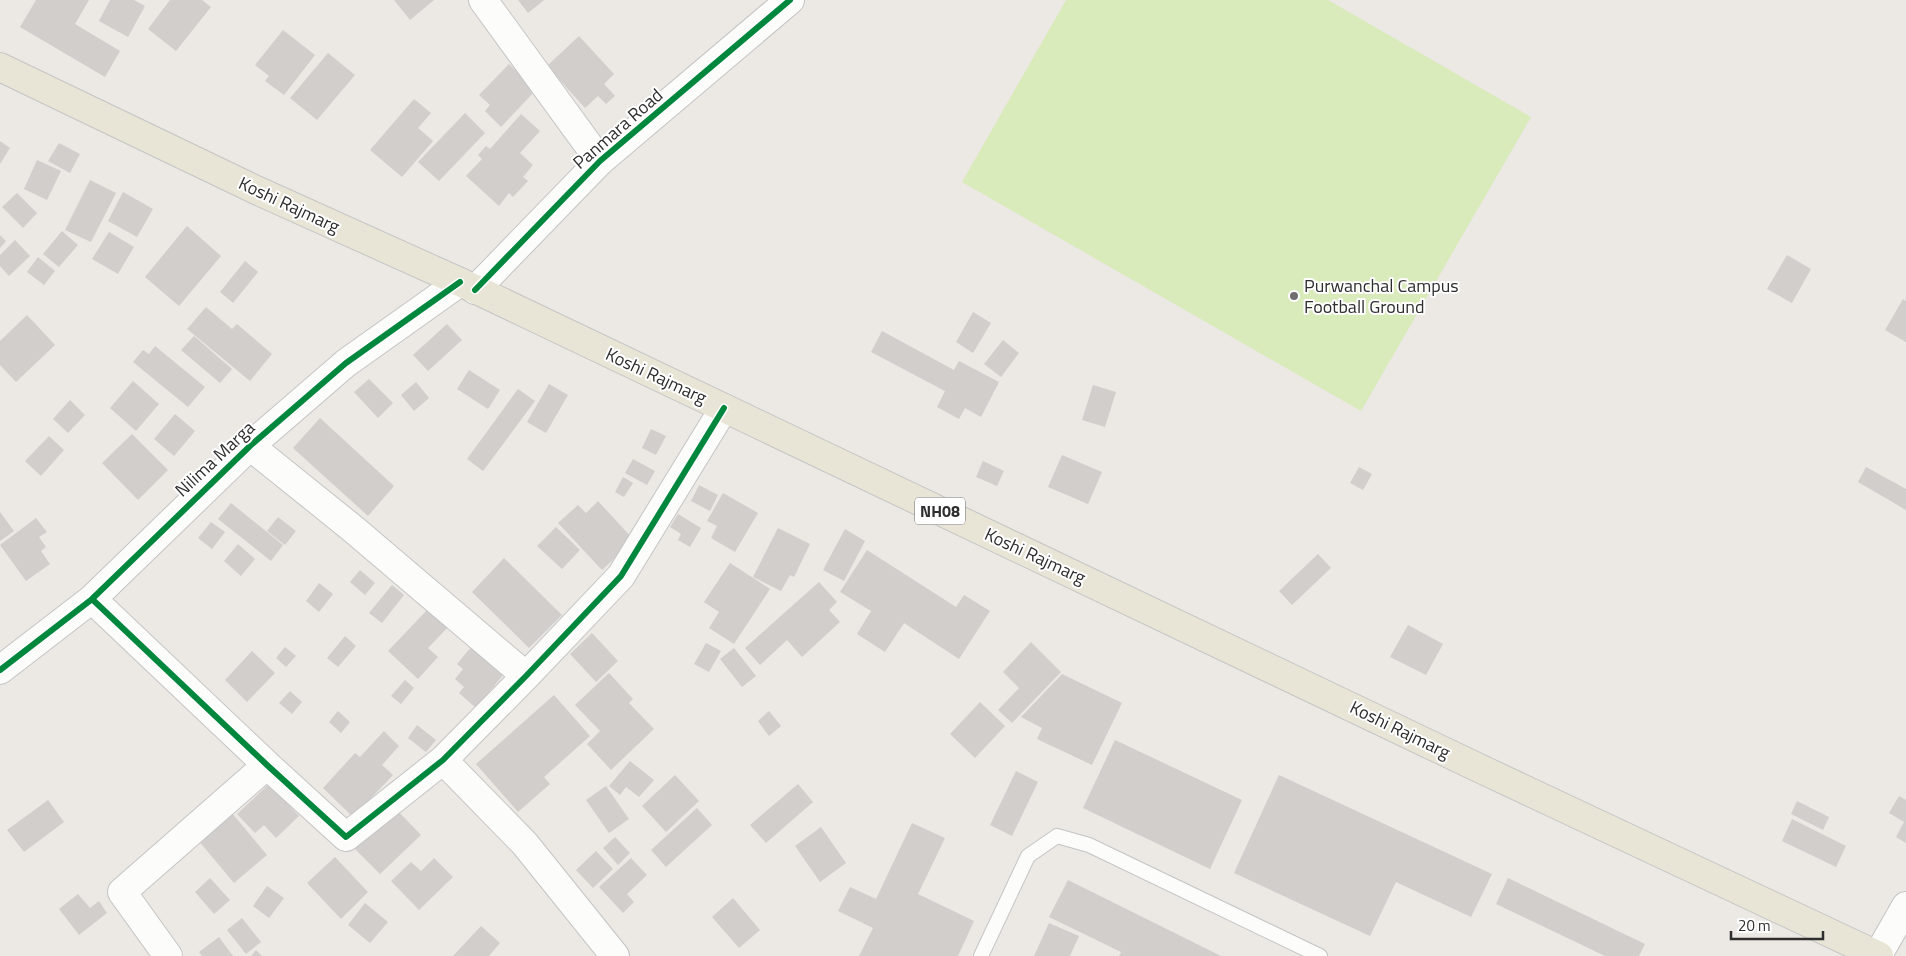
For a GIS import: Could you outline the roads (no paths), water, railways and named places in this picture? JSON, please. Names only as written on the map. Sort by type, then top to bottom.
[{"type":"main road","name":"Koshi Rajmarg","points":[[0,67],[256,190],[467,286],[1472,764],[1840,947],[1879,956]]},
{"type":"street","points":[[483,0],[600,161]]},
{"type":"street","name":"Panmara Road","points":[[467,286],[600,161],[790,0]]},
{"type":"street","name":"Nilima Marga","points":[[0,670],[92,599],[250,446],[346,363],[467,286]]},
{"type":"street","points":[[92,599],[346,837],[442,760],[526,676],[621,576],[724,408]]},
{"type":"street","points":[[250,446],[352,528],[526,676]]},
{"type":"street","points":[[442,760],[525,844],[615,956]]},
{"type":"street","points":[[168,956],[122,892],[267,764]]},
{"type":"street","points":[[1879,956],[1906,906]]},
{"type":"lane","points":[[981,956],[1028,856],[1057,836],[1089,845],[1320,956]]},
{"type":"place","name":"Purwanchal Campus Football Ground","points":[[1294,296]]}]
